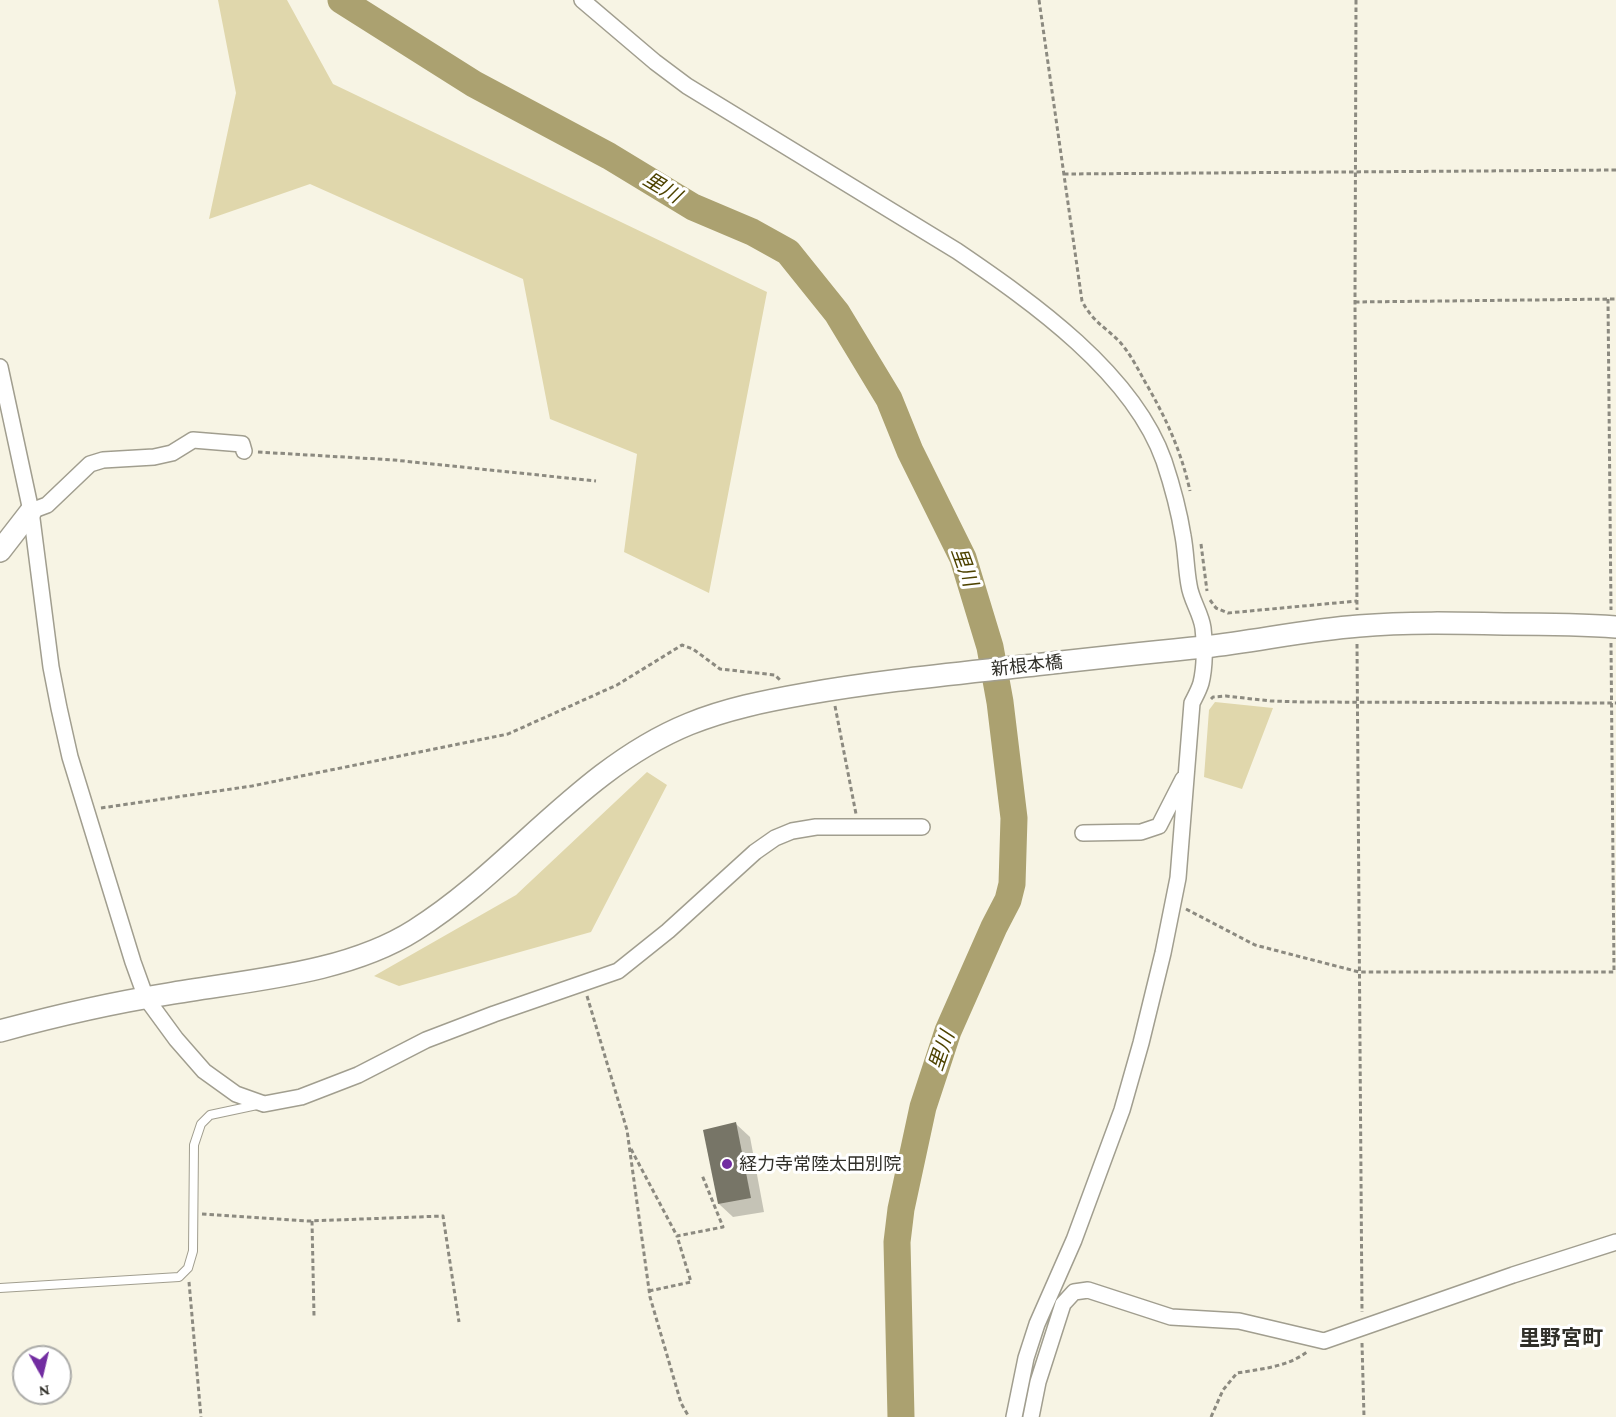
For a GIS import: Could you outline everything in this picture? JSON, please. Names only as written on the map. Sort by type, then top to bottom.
[{"type":"street","points":[[582,0],[687,86],[957,251],[1057,325],[1136,405],[1163,459],[1183,534],[1189,587],[1203,628],[1199,647],[1203,664],[1201,685],[1192,703],[1178,878],[1163,953],[1122,1110],[1074,1240],[1037,1324],[1014,1417]]},
{"type":"street","points":[[0,367],[7,425],[31,511],[51,667],[70,757],[118,916],[146,998],[176,1039],[204,1071],[236,1094],[264,1104],[301,1098],[358,1075],[426,1040],[618,971],[668,931],[755,852],[775,838],[792,831],[816,827],[922,827]]},
{"type":"street","points":[[0,551],[31,511],[47,505],[90,464],[103,460],[154,457],[172,453],[193,440],[242,444],[244,451]]},
{"type":"street","name":"新根本橋","points":[[0,1031],[56,1016],[146,998],[289,974],[339,962],[376,948],[413,931],[448,906],[605,772],[646,746],[684,726],[757,702],[860,685],[1199,647],[1358,626],[1427,622],[1616,627]]},
{"type":"street","points":[[1083,833],[1142,832],[1159,826],[1186,774]]},
{"type":"street","points":[[1029,1350],[1056,1312],[1074,1292],[1088,1290],[1171,1317],[1239,1321],[1324,1341],[1362,1326],[1616,1242]]},
{"type":"street","points":[[1031,1417],[1038,1382],[1063,1304]]},
{"type":"lane","points":[[0,1288],[179,1277],[188,1268],[194,1251],[195,1145],[201,1124],[210,1115],[264,1104]]},
{"type":"path","points":[[1039,0],[1082,301],[1088,311],[1130,356],[1166,419],[1178,445],[1191,499]]},
{"type":"path","points":[[1356,0],[1355,302],[1364,1417]]},
{"type":"path","points":[[1064,174],[1616,170]]},
{"type":"path","points":[[1355,302],[1616,299]]},
{"type":"path","points":[[244,451],[394,460],[596,481]]},
{"type":"path","points":[[1200,541],[1208,597],[1216,608],[1228,613],[1357,602]]},
{"type":"path","points":[[86,810],[252,786],[508,734],[617,685],[682,645],[693,649],[720,669],[775,675],[784,684]]},
{"type":"path","points":[[832,689],[859,828]]},
{"type":"path","points":[[1209,701],[1213,697],[1226,696],[1271,701],[1358,703],[1616,703]]},
{"type":"path","points":[[1185,909],[1255,945],[1359,972],[1616,972]]},
{"type":"path","points":[[583,983],[627,1130],[649,1291],[681,1403],[689,1417]]},
{"type":"path","points":[[629,1145],[677,1236],[691,1282],[649,1291]]},
{"type":"path","points":[[677,1236],[723,1227],[702,1175]]},
{"type":"path","points":[[194,1214],[312,1221],[443,1216],[459,1322]]},
{"type":"path","points":[[312,1221],[314,1316]]},
{"type":"path","points":[[188,1268],[201,1417]]},
{"type":"path","points":[[1211,1417],[1223,1390],[1236,1373],[1275,1367],[1300,1358],[1324,1341]]},
{"type":"shaded area","points":[[218,0],[287,0],[333,84],[767,292],[709,593],[624,552],[637,454],[550,419],[523,279],[310,184],[209,219],[236,93]]},
{"type":"shaded area","points":[[1215,702],[1273,708],[1242,789],[1204,777],[1209,710]]},
{"type":"shaded area","points":[[647,772],[667,785],[591,932],[399,986],[374,976],[516,895]]},
{"type":"building","name":"経力寺常陸太田別院","points":[[736,1122],[751,1198],[718,1204],[703,1130]]},
{"type":"waterway","name":"里川","points":[[341,0],[474,84],[609,156],[693,207],[752,232],[788,252],[837,313],[889,399],[910,451],[963,558],[990,647],[1000,702],[1014,818],[1012,884],[1008,900],[948,1031],[923,1107],[901,1209],[897,1242],[901,1417]]},
{"type":"place","name":"経力寺常陸太田別院","points":[[727,1164]]},
{"type":"district","name":"里野宮町","points":[[1561,1339]]}]
